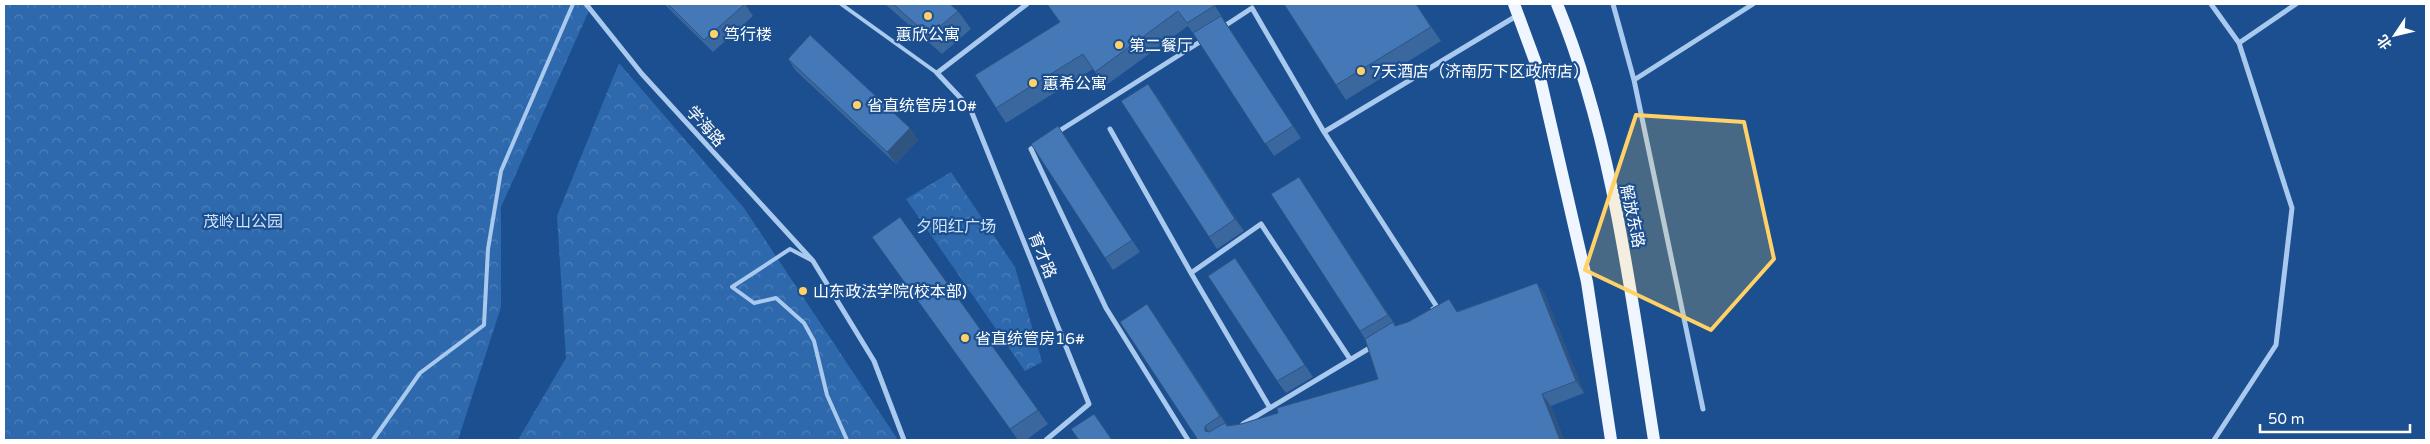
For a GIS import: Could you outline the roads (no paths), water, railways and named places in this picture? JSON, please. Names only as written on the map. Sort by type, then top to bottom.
[{"type":"main road","name":"解放东路","points":[[1557,4],[1590,95],[1626,259],[1654,440]]},
{"type":"main road","points":[[1516,9],[1538,69],[1587,282],[1611,440]]},
{"type":"street","name":"学海路","points":[[586,4],[642,74],[813,261],[874,361],[904,440]]},
{"type":"street","points":[[937,73],[1026,4]]},
{"type":"street","points":[[1613,4],[1634,80],[1703,409]]},
{"type":"street","points":[[1634,80],[1753,4]]},
{"type":"street","points":[[2212,4],[2239,43],[2292,208],[2276,345],[2214,440]]},
{"type":"street","points":[[2239,43],[2296,4]]},
{"type":"street","points":[[1220,29],[1252,8],[1324,132],[1437,307],[1430,312]]},
{"type":"street","points":[[1324,132],[1516,9]]},
{"type":"street","points":[[1188,440],[1106,308],[1032,149],[1212,34]]},
{"type":"street","name":"育才路","points":[[937,73],[970,108],[1089,404],[1046,440]]},
{"type":"street","points":[[1110,129],[1270,408]]},
{"type":"street","points":[[1191,273],[1261,224],[1350,359]]},
{"type":"street","points":[[1240,426],[1382,340]]},
{"type":"lane","points":[[373,440],[420,374],[484,325],[488,249],[501,171],[572,4]]},
{"type":"lane","name":"育才路","points":[[841,4],[937,73]]},
{"type":"lane","points":[[813,261],[790,249],[732,287],[754,303],[776,298],[804,323],[814,341],[827,395],[847,440]]},
{"type":"place","name":"蕙欣公寓","points":[[928,16]]},
{"type":"place","name":"笃行楼","points":[[714,34]]},
{"type":"place","name":"第二餐厅","points":[[1119,45]]},
{"type":"place","name":"7天酒店（济南历下区政府店）","points":[[1361,71]]},
{"type":"place","name":"蕙希公寓","points":[[1033,83]]},
{"type":"place","name":"省直统管房10#","points":[[857,105]]},
{"type":"place","name":"山东政法学院(校本部)","points":[[803,291]]},
{"type":"place","name":"省直统管房16#","points":[[965,338]]},
{"type":"park label","name":"茂岭山公园","points":[[243,221]]},
{"type":"park label","name":"夕阳红广场","points":[[956,226]]}]
